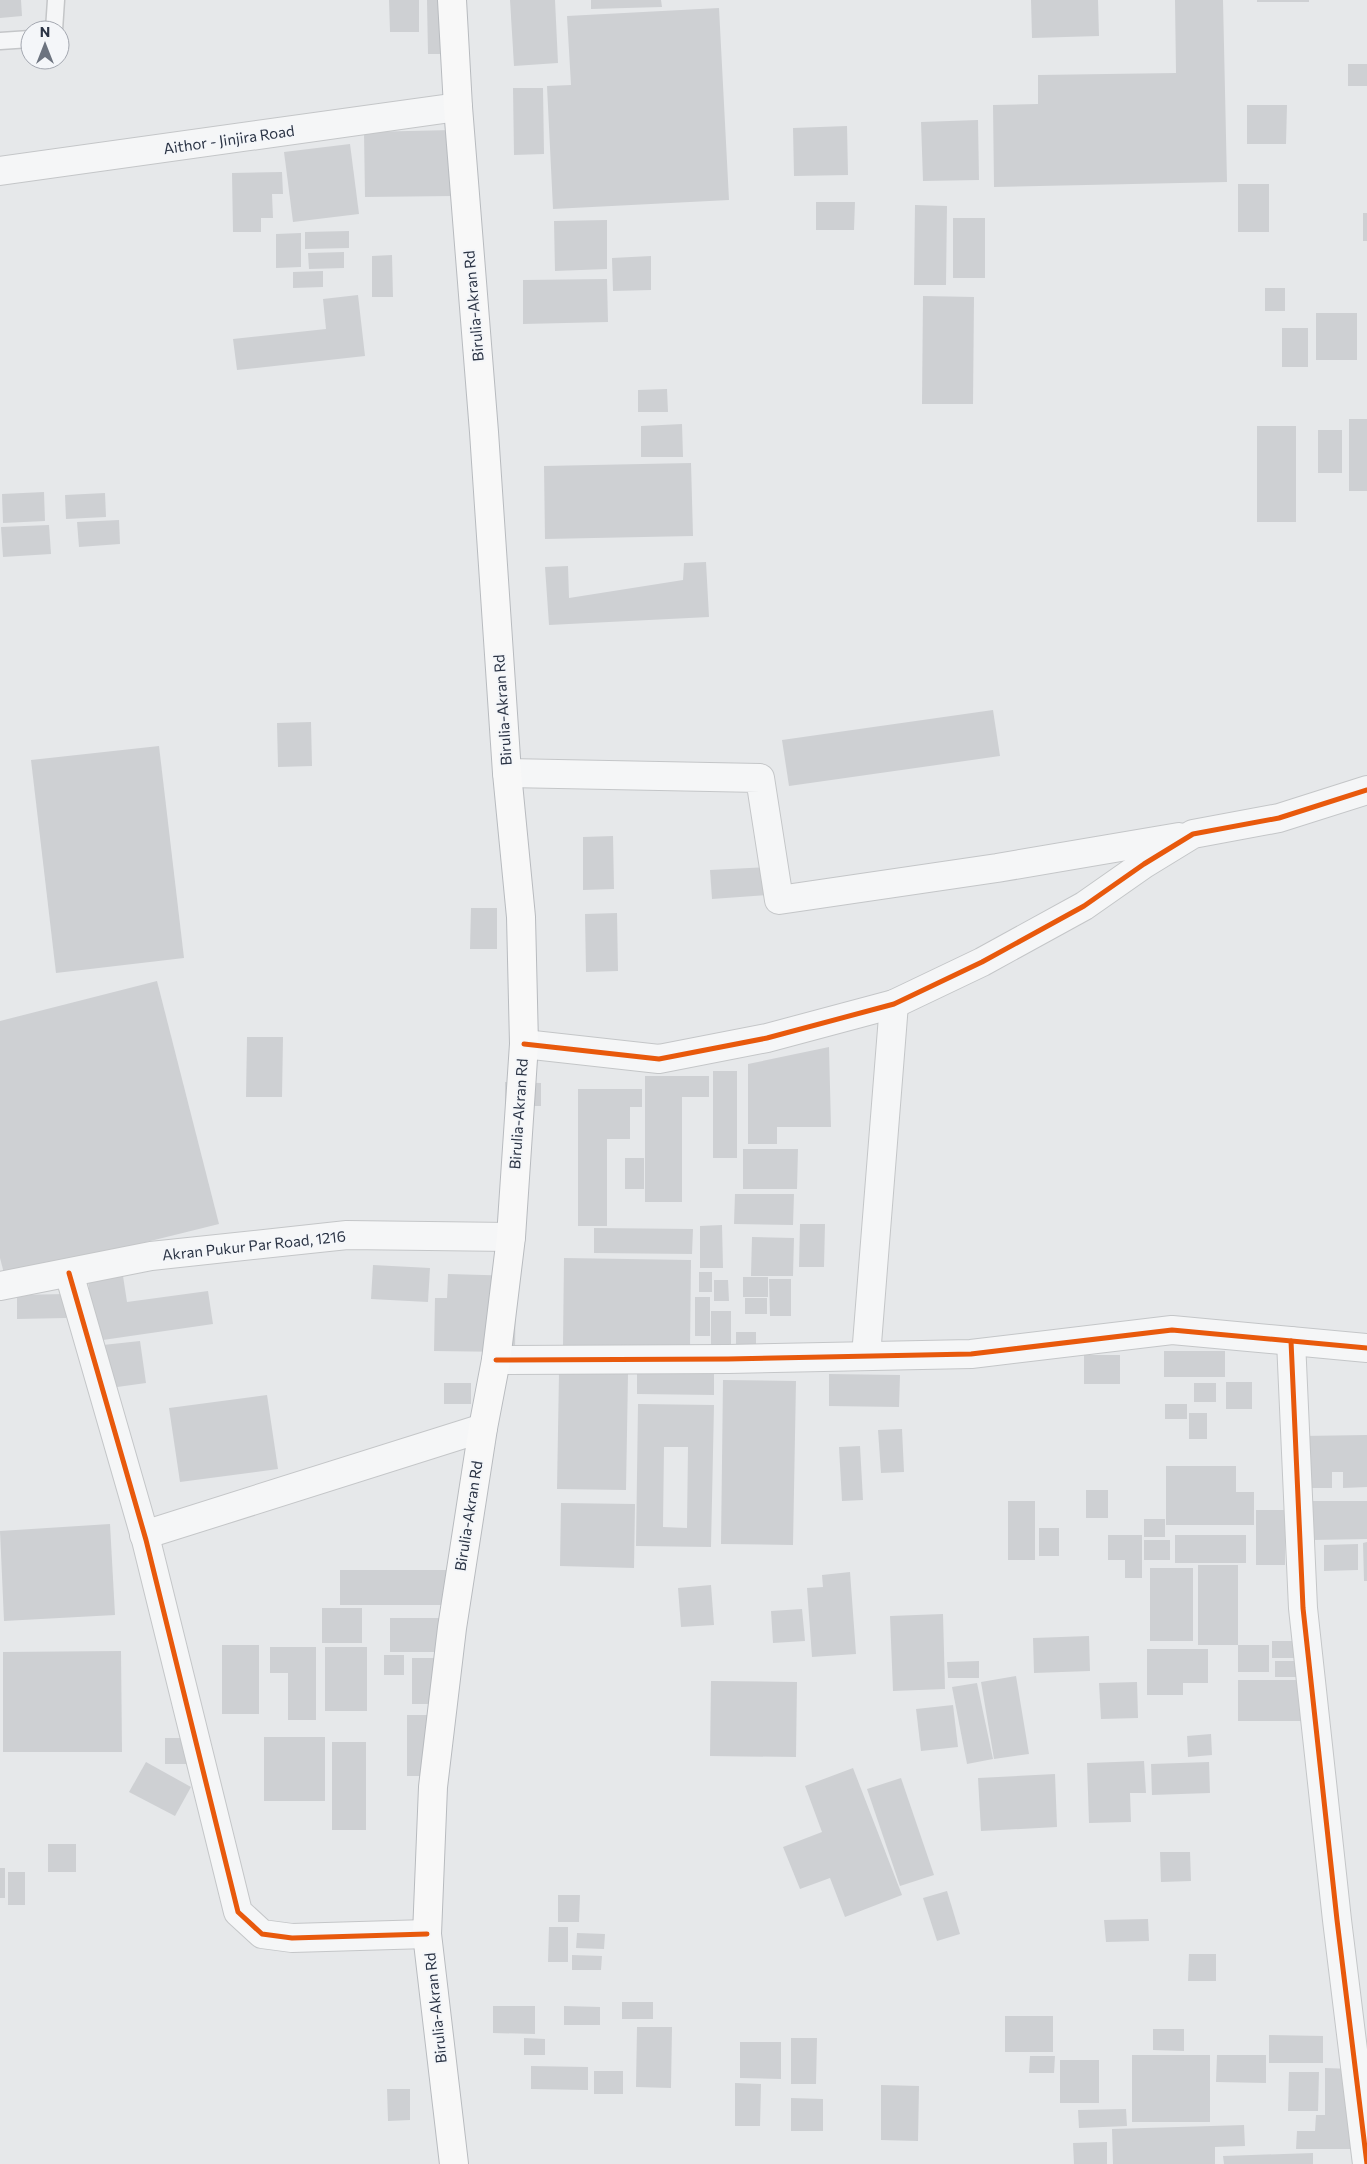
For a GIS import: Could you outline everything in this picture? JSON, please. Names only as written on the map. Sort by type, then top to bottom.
[{"type":"highway","name":"Birulia-Akran Rd","points":[[452,0],[458,107],[484,432],[508,773],[521,917],[524,1044],[511,1237],[496,1360],[483,1428],[452,1628],[433,1787],[428,1934],[454,2164]]},
{"type":"street","name":"Aithor - Jinjira Road","points":[[0,172],[458,107]]},
{"type":"street","points":[[508,773],[760,778],[779,900],[997,868],[1279,818],[1367,790]]},
{"type":"street","points":[[524,1044],[659,1059],[767,1038],[894,1004],[982,962],[1084,906],[1144,864],[1193,834]]},
{"type":"street","points":[[866,1356],[894,1004]]},
{"type":"street","name":"Akran Pukur Par Road, 1216","points":[[0,1286],[151,1256],[347,1235],[511,1237]]},
{"type":"street","points":[[69,1272],[144,1535],[238,1912],[262,1934],[292,1938],[428,1934]]},
{"type":"street","points":[[496,1360],[971,1354],[1172,1330],[1367,1348]]},
{"type":"street","points":[[1291,1341],[1303,1608],[1336,1911],[1367,2164]]},
{"type":"street","points":[[144,1535],[483,1428]]},
{"type":"lane","points":[[55,20],[56,0]]},
{"type":"lane","points":[[0,41],[20,40]]},
{"type":"building","points":[[0,0],[21,0],[22,16],[0,18]]},
{"type":"building","points":[[389,0],[419,0],[419,32],[390,32]]},
{"type":"building","points":[[427,0],[458,0],[459,54],[428,54]]},
{"type":"building","points":[[510,0],[555,0],[558,63],[514,66]]},
{"type":"building","points":[[591,0],[661,0],[662,7],[591,9]]},
{"type":"building","points":[[1031,0],[1098,0],[1099,36],[1032,38]]},
{"type":"building","points":[[1175,0],[1223,0],[1227,182],[994,187],[993,105],[1038,104],[1038,75],[1176,73]]},
{"type":"building","points":[[1257,0],[1309,0],[1309,2],[1257,2]]},
{"type":"building","points":[[719,8],[729,200],[553,209],[547,86],[571,85],[567,16]]},
{"type":"building","points":[[1348,64],[1367,64],[1367,86],[1348,86]]},
{"type":"building","points":[[513,88],[543,88],[544,154],[514,155]]},
{"type":"building","points":[[1247,105],[1287,105],[1286,144],[1247,144]]},
{"type":"building","points":[[978,120],[979,180],[923,181],[921,122]]},
{"type":"building","points":[[847,126],[848,175],[794,176],[793,128]]},
{"type":"building","points":[[453,130],[454,196],[365,197],[364,132]]},
{"type":"building","points":[[350,144],[359,214],[293,222],[284,152]]},
{"type":"building","points":[[282,172],[283,194],[272,194],[273,218],[261,218],[261,232],[233,232],[232,173]]},
{"type":"building","points":[[1238,184],[1269,184],[1269,232],[1238,232]]},
{"type":"building","points":[[816,202],[855,202],[854,230],[816,230]]},
{"type":"building","points":[[915,205],[947,206],[946,285],[914,285]]},
{"type":"building","points":[[1363,213],[1367,213],[1367,241],[1363,241]]},
{"type":"building","points":[[953,218],[985,218],[985,278],[953,278]]},
{"type":"building","points":[[607,220],[607,269],[555,271],[554,221]]},
{"type":"building","points":[[349,231],[349,248],[305,249],[305,232]]},
{"type":"building","points":[[301,233],[301,267],[276,268],[276,234]]},
{"type":"building","points":[[344,252],[344,268],[309,269],[308,253]]},
{"type":"building","points":[[392,255],[393,297],[372,297],[372,256]]},
{"type":"building","points":[[651,256],[651,290],[613,291],[612,258]]},
{"type":"building","points":[[323,271],[323,287],[293,288],[293,272]]},
{"type":"building","points":[[607,279],[608,322],[523,324],[523,280]]},
{"type":"building","points":[[1265,288],[1285,288],[1285,311],[1265,311]]},
{"type":"building","points":[[358,295],[365,356],[237,370],[233,339],[326,329],[323,299]]},
{"type":"building","points":[[923,296],[974,297],[973,404],[922,404]]},
{"type":"building","points":[[1316,313],[1357,313],[1357,360],[1316,360]]},
{"type":"building","points":[[1282,328],[1308,328],[1308,367],[1282,367]]},
{"type":"building","points":[[667,389],[668,412],[638,412],[638,390]]},
{"type":"building","points":[[1349,419],[1367,419],[1367,491],[1349,491]]},
{"type":"building","points":[[682,424],[683,457],[641,457],[641,426]]},
{"type":"building","points":[[1257,426],[1296,426],[1296,522],[1257,522]]},
{"type":"building","points":[[1318,430],[1342,430],[1342,473],[1318,473]]},
{"type":"building","points":[[691,463],[693,536],[545,539],[544,466]]},
{"type":"building","points":[[44,492],[45,521],[3,523],[2,494]]},
{"type":"building","points":[[105,493],[106,517],[66,519],[65,495]]},
{"type":"building","points":[[119,520],[120,544],[79,547],[77,522]]},
{"type":"building","points":[[49,525],[51,554],[3,557],[1,527]]},
{"type":"building","points":[[706,562],[709,617],[549,625],[545,567],[568,566],[569,598],[683,580],[684,563]]},
{"type":"building","points":[[993,710],[1000,756],[789,786],[782,740]]},
{"type":"building","points":[[311,722],[312,766],[278,767],[277,723]]},
{"type":"building","points":[[159,746],[184,958],[56,973],[31,760]]},
{"type":"building","points":[[613,836],[614,889],[583,890],[583,837]]},
{"type":"building","points":[[767,867],[768,895],[712,899],[710,870]]},
{"type":"building","points":[[471,908],[497,908],[497,949],[470,949]]},
{"type":"building","points":[[617,913],[618,971],[586,972],[585,914]]},
{"type":"building","points":[[157,981],[219,1224],[5,1277],[0,1258],[0,1021]]},
{"type":"building","points":[[247,1037],[283,1037],[282,1097],[246,1097]]},
{"type":"building","points":[[829,1047],[831,1127],[777,1127],[777,1144],[748,1144],[748,1064]]},
{"type":"building","points":[[713,1071],[737,1071],[737,1158],[713,1158]]},
{"type":"building","points":[[645,1076],[709,1076],[709,1097],[682,1097],[682,1202],[645,1202]]},
{"type":"building","points":[[505,1082],[541,1083],[541,1106],[505,1106]]},
{"type":"building","points":[[578,1089],[642,1089],[642,1107],[630,1107],[630,1139],[607,1139],[607,1226],[578,1226]]},
{"type":"building","points":[[743,1149],[798,1149],[797,1189],[743,1189]]},
{"type":"building","points":[[625,1158],[644,1158],[644,1189],[625,1189]]},
{"type":"building","points":[[735,1194],[794,1194],[793,1225],[734,1224]]},
{"type":"building","points":[[800,1224],[825,1224],[824,1267],[799,1267]]},
{"type":"building","points":[[722,1225],[723,1268],[700,1268],[700,1226]]},
{"type":"building","points":[[594,1228],[693,1229],[692,1254],[594,1253]]},
{"type":"building","points":[[752,1237],[794,1238],[793,1276],[751,1276]]},
{"type":"building","points":[[564,1258],[691,1260],[690,1348],[563,1346]]},
{"type":"building","points":[[373,1265],[430,1268],[428,1302],[371,1299]]},
{"type":"building","points":[[699,1272],[712,1272],[712,1292],[699,1292]]},
{"type":"building","points":[[448,1274],[516,1276],[515,1352],[434,1351],[435,1298],[447,1298]]},
{"type":"building","points":[[123,1276],[127,1302],[208,1291],[213,1324],[96,1341],[88,1281]]},
{"type":"building","points":[[743,1277],[768,1277],[768,1297],[743,1297]]},
{"type":"building","points":[[769,1279],[791,1279],[791,1316],[770,1316]]},
{"type":"building","points":[[714,1280],[728,1280],[729,1301],[714,1301]]},
{"type":"building","points":[[66,1294],[66,1318],[17,1319],[17,1295]]},
{"type":"building","points":[[695,1297],[710,1297],[710,1336],[695,1336]]},
{"type":"building","points":[[745,1298],[767,1298],[767,1314],[745,1314]]},
{"type":"building","points":[[711,1311],[731,1311],[731,1354],[711,1354]]},
{"type":"building","points":[[736,1332],[756,1332],[756,1352],[736,1352]]},
{"type":"building","points":[[140,1341],[146,1383],[110,1388],[103,1345]]},
{"type":"building","points":[[1164,1351],[1225,1351],[1225,1377],[1164,1377]]},
{"type":"building","points":[[1084,1355],[1120,1355],[1120,1384],[1084,1384]]},
{"type":"building","points":[[637,1369],[714,1370],[714,1395],[637,1394]]},
{"type":"building","points":[[559,1373],[628,1374],[626,1490],[557,1489]]},
{"type":"building","points":[[829,1374],[900,1375],[899,1407],[829,1406]]},
{"type":"building","points":[[723,1380],[796,1381],[793,1545],[721,1544]]},
{"type":"building","points":[[1226,1382],[1252,1382],[1252,1409],[1226,1409]]},
{"type":"building","points":[[444,1383],[471,1383],[471,1404],[444,1404]]},
{"type":"building","points":[[1194,1383],[1216,1383],[1216,1402],[1194,1402]]},
{"type":"building","points":[[267,1395],[278,1469],[180,1482],[169,1408]]},
{"type":"building","points":[[638,1404],[714,1405],[711,1547],[636,1546]],"holes":[[[664,1447],[688,1447],[687,1528],[663,1527]]]},
{"type":"building","points":[[1165,1404],[1187,1404],[1187,1419],[1165,1419]]},
{"type":"building","points":[[1189,1413],[1207,1413],[1207,1439],[1189,1439]]},
{"type":"building","points":[[902,1429],[904,1472],[881,1473],[878,1430]]},
{"type":"building","points":[[1367,1435],[1367,1487],[1343,1488],[1343,1472],[1332,1472],[1332,1488],[1303,1488],[1302,1436]]},
{"type":"building","points":[[860,1446],[863,1500],[842,1501],[839,1447]]},
{"type":"building","points":[[1166,1466],[1236,1466],[1236,1492],[1254,1492],[1254,1525],[1166,1525]]},
{"type":"building","points":[[1086,1490],[1108,1490],[1108,1518],[1086,1518]]},
{"type":"building","points":[[1008,1501],[1035,1501],[1035,1560],[1008,1560]]},
{"type":"building","points":[[1312,1501],[1367,1501],[1367,1539],[1312,1540]]},
{"type":"building","points":[[561,1503],[635,1504],[634,1568],[560,1566]]},
{"type":"building","points":[[1256,1510],[1285,1510],[1285,1565],[1256,1565]]},
{"type":"building","points":[[1144,1519],[1165,1519],[1165,1537],[1144,1537]]},
{"type":"building","points":[[110,1524],[115,1615],[4,1621],[0,1531]]},
{"type":"building","points":[[1039,1528],[1059,1528],[1059,1556],[1039,1556]]},
{"type":"building","points":[[1108,1535],[1142,1535],[1142,1578],[1125,1578],[1125,1560],[1108,1560]]},
{"type":"building","points":[[1175,1535],[1246,1535],[1246,1563],[1175,1563]]},
{"type":"building","points":[[1144,1540],[1170,1540],[1170,1560],[1144,1560]]},
{"type":"building","points":[[1367,1542],[1367,1581],[1364,1581],[1363,1543]]},
{"type":"building","points":[[1358,1544],[1358,1570],[1324,1571],[1324,1545]]},
{"type":"building","points":[[1198,1565],[1238,1565],[1238,1645],[1198,1645]]},
{"type":"building","points":[[1150,1568],[1193,1568],[1193,1641],[1150,1641]]},
{"type":"building","points":[[340,1570],[454,1570],[454,1605],[340,1605]]},
{"type":"building","points":[[850,1572],[856,1654],[812,1657],[807,1588],[823,1587],[822,1575]]},
{"type":"building","points":[[711,1585],[714,1625],[681,1627],[678,1588]]},
{"type":"building","points":[[322,1608],[362,1608],[362,1643],[322,1643]]},
{"type":"building","points":[[802,1609],[805,1641],[773,1643],[771,1611]]},
{"type":"building","points":[[943,1614],[945,1689],[893,1691],[890,1616]]},
{"type":"building","points":[[390,1618],[462,1618],[462,1652],[390,1652]]},
{"type":"building","points":[[1089,1636],[1090,1671],[1034,1673],[1033,1638]]},
{"type":"building","points":[[1272,1641],[1298,1641],[1298,1658],[1272,1658]]},
{"type":"building","points":[[222,1645],[259,1645],[259,1714],[222,1714]]},
{"type":"building","points":[[1238,1645],[1269,1645],[1269,1672],[1238,1672]]},
{"type":"building","points":[[270,1647],[316,1647],[316,1720],[288,1720],[288,1673],[270,1673]]},
{"type":"building","points":[[325,1647],[367,1647],[367,1711],[325,1711]]},
{"type":"building","points":[[1147,1649],[1208,1649],[1208,1683],[1183,1683],[1183,1695],[1147,1695]]},
{"type":"building","points":[[121,1651],[122,1752],[3,1752],[3,1652]]},
{"type":"building","points":[[384,1655],[404,1655],[404,1675],[384,1675]]},
{"type":"building","points":[[412,1658],[453,1658],[453,1704],[412,1704]]},
{"type":"building","points":[[979,1661],[979,1678],[948,1678],[947,1662]]},
{"type":"building","points":[[1275,1661],[1304,1661],[1304,1677],[1275,1677]]},
{"type":"building","points":[[1016,1676],[1029,1754],[994,1759],[981,1682]]},
{"type":"building","points":[[1238,1680],[1307,1680],[1307,1721],[1238,1721]]},
{"type":"building","points":[[711,1681],[797,1682],[796,1757],[710,1756]]},
{"type":"building","points":[[1137,1682],[1138,1718],[1101,1719],[1099,1683]]},
{"type":"building","points":[[977,1683],[993,1759],[967,1764],[952,1687]]},
{"type":"building","points":[[953,1705],[958,1747],[921,1751],[916,1709]]},
{"type":"building","points":[[407,1715],[441,1715],[441,1776],[407,1776]]},
{"type":"building","points":[[1211,1734],[1212,1755],[1188,1757],[1187,1736]]},
{"type":"building","points":[[264,1737],[325,1737],[325,1801],[264,1801]]},
{"type":"building","points":[[165,1738],[196,1738],[196,1764],[165,1764]]},
{"type":"building","points":[[332,1742],[366,1742],[366,1830],[332,1830]]},
{"type":"building","points":[[1144,1761],[1146,1793],[1130,1793],[1131,1822],[1089,1823],[1087,1763]]},
{"type":"building","points":[[146,1762],[191,1787],[175,1816],[129,1792]]},
{"type":"building","points":[[1209,1762],[1210,1793],[1152,1795],[1151,1764]]},
{"type":"building","points":[[853,1768],[902,1895],[845,1917],[830,1878],[800,1889],[783,1847],[822,1832],[805,1786]]},
{"type":"building","points":[[1055,1774],[1057,1827],[981,1831],[978,1778]]},
{"type":"building","points":[[901,1778],[934,1875],[900,1886],[867,1789]]},
{"type":"building","points":[[48,1844],[76,1844],[76,1872],[48,1872]]},
{"type":"building","points":[[1160,1852],[1190,1852],[1191,1881],[1161,1882]]},
{"type":"building","points":[[0,1868],[5,1868],[5,1898],[0,1898]]},
{"type":"building","points":[[8,1872],[25,1872],[25,1905],[8,1905]]},
{"type":"building","points":[[947,1891],[960,1934],[937,1941],[923,1898]]},
{"type":"building","points":[[558,1895],[580,1895],[579,1922],[558,1922]]},
{"type":"building","points":[[1148,1919],[1149,1941],[1106,1942],[1104,1920]]},
{"type":"building","points":[[549,1927],[568,1927],[568,1962],[548,1962]]},
{"type":"building","points":[[577,1933],[605,1934],[604,1949],[576,1948]]},
{"type":"building","points":[[1189,1954],[1216,1954],[1216,1981],[1188,1981]]},
{"type":"building","points":[[572,1955],[602,1956],[601,1970],[572,1970]]},
{"type":"building","points":[[622,2002],[653,2002],[653,2019],[622,2019]]},
{"type":"building","points":[[493,2006],[535,2006],[535,2034],[493,2033]]},
{"type":"building","points":[[564,2006],[600,2007],[600,2025],[564,2025]]},
{"type":"building","points":[[1005,2016],[1053,2016],[1053,2052],[1005,2052]]},
{"type":"building","points":[[637,2027],[672,2027],[671,2088],[636,2087]]},
{"type":"building","points":[[1153,2029],[1184,2029],[1184,2051],[1153,2050]]},
{"type":"building","points":[[1269,2035],[1323,2036],[1323,2063],[1269,2063]]},
{"type":"building","points":[[524,2038],[545,2039],[545,2055],[524,2055]]},
{"type":"building","points":[[791,2038],[817,2038],[816,2084],[791,2084]]},
{"type":"building","points":[[740,2042],[781,2042],[781,2079],[740,2078]]},
{"type":"building","points":[[1132,2055],[1210,2055],[1210,2122],[1132,2122]]},
{"type":"building","points":[[1217,2055],[1266,2055],[1266,2083],[1216,2082]]},
{"type":"building","points":[[1030,2056],[1055,2056],[1054,2073],[1029,2073]]},
{"type":"building","points":[[1060,2060],[1099,2060],[1099,2103],[1060,2103]]},
{"type":"building","points":[[531,2066],[588,2067],[588,2090],[531,2089]]},
{"type":"building","points":[[1325,2068],[1353,2069],[1352,2149],[1296,2149],[1297,2131],[1315,2131],[1316,2115],[1325,2115]]},
{"type":"building","points":[[594,2071],[623,2071],[623,2094],[594,2094]]},
{"type":"building","points":[[1289,2072],[1319,2072],[1318,2111],[1288,2111]]},
{"type":"building","points":[[735,2083],[761,2084],[760,2126],[735,2126]]},
{"type":"building","points":[[881,2085],[919,2086],[918,2141],[881,2140]]},
{"type":"building","points":[[387,2089],[410,2089],[410,2120],[388,2121]]},
{"type":"building","points":[[791,2098],[823,2099],[823,2131],[791,2131]]},
{"type":"building","points":[[1126,2109],[1127,2126],[1079,2128],[1078,2110]]},
{"type":"building","points":[[1244,2125],[1245,2146],[1215,2147],[1215,2164],[1113,2164],[1112,2129]]},
{"type":"building","points":[[1107,2142],[1107,2164],[1074,2164],[1073,2143]]},
{"type":"building","points":[[1313,2153],[1313,2164],[1224,2164],[1223,2156]]},
{"type":"cycle path","points":[[524,1044],[659,1059],[767,1038],[894,1004],[982,962],[1084,906],[1144,864],[1193,834],[1279,818],[1367,790]]},
{"type":"cycle path","points":[[69,1273],[146,1540],[238,1912],[262,1934],[292,1938],[427,1934]]},
{"type":"cycle path","points":[[496,1360],[728,1359],[971,1354],[1172,1330],[1367,1348]]},
{"type":"cycle path","points":[[1291,1341],[1303,1608],[1337,1920],[1367,2164]]}]
